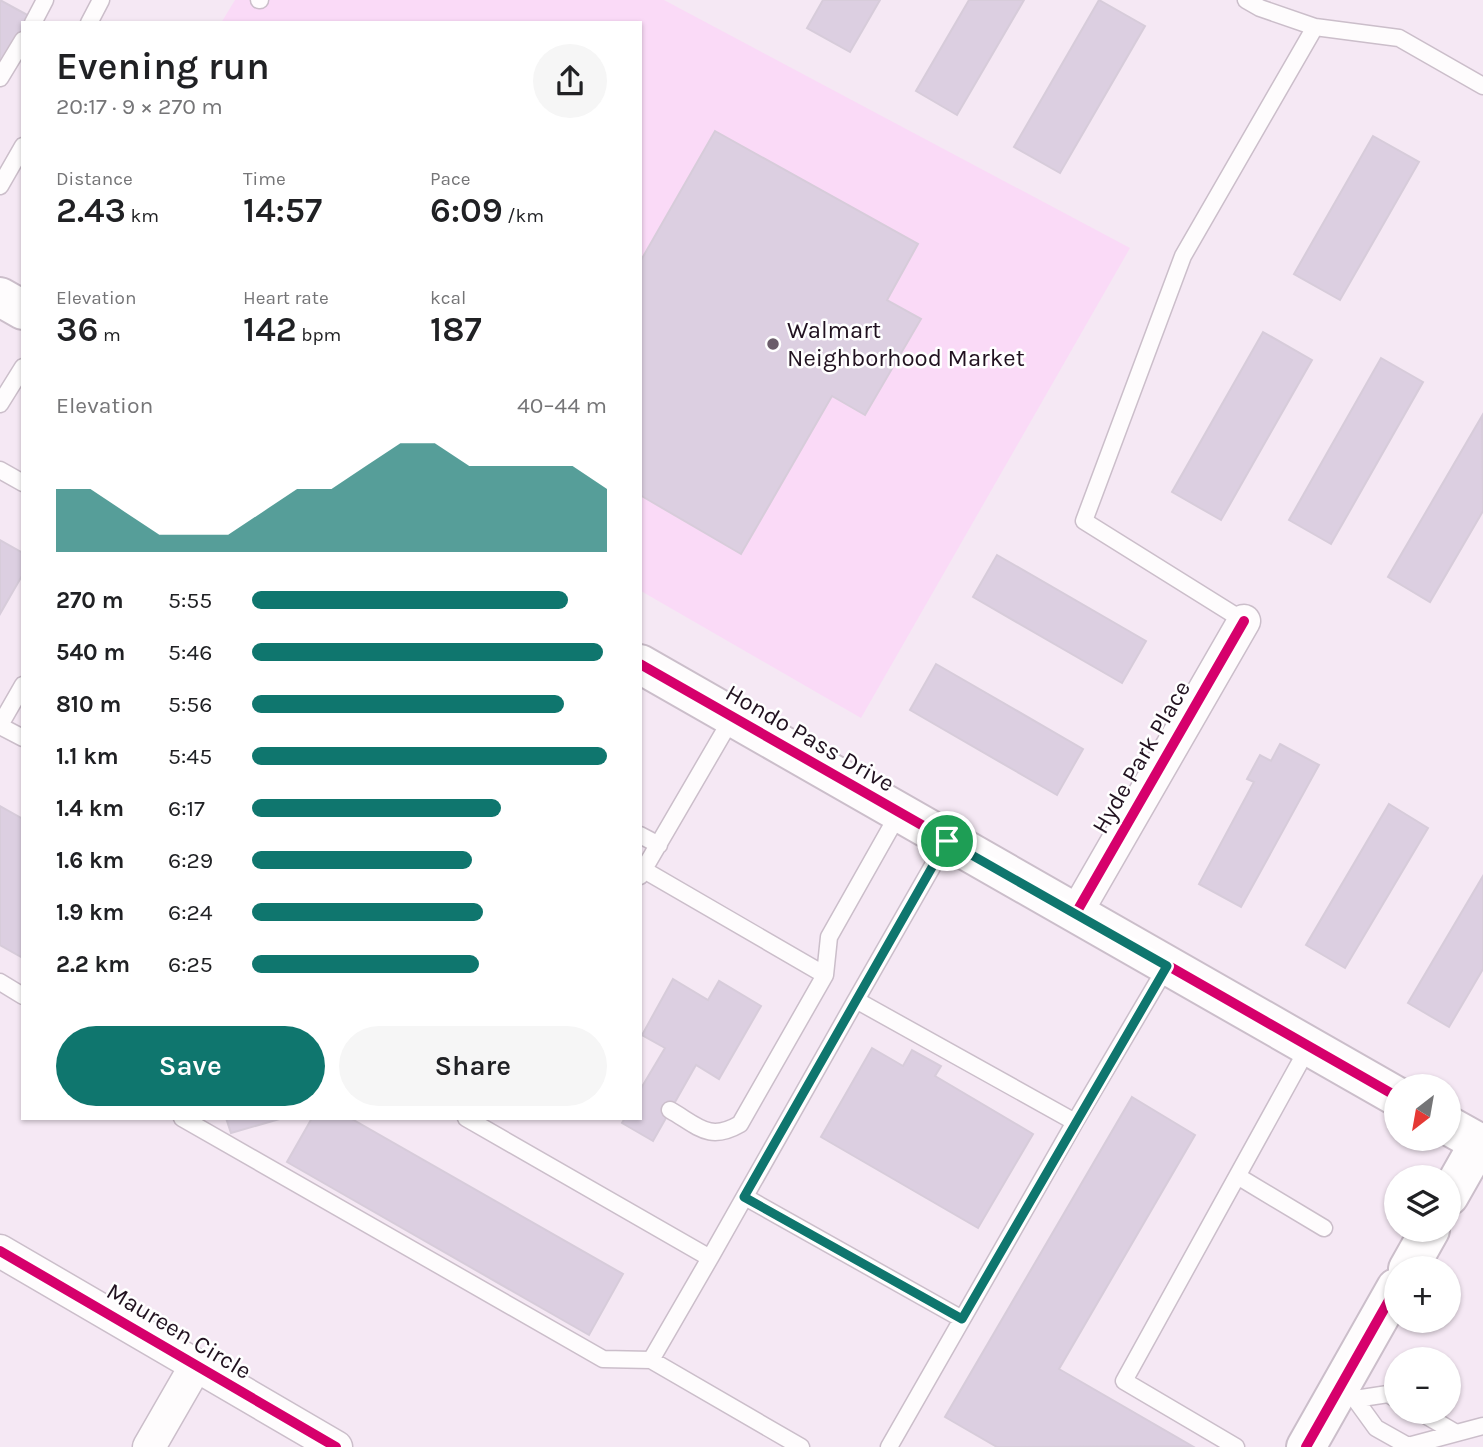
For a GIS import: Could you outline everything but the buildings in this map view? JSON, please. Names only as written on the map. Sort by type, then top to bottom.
[{"type":"main road","points":[[0,297],[21,309]]},
{"type":"main road","name":"Hondo Pass Drive","points":[[642,665],[1384,1089]]},
{"type":"main road","points":[[1460,1165],[1470,1138]]},
{"type":"main road","points":[[1306,1447],[1347,1394],[1384,1314]]},
{"type":"street","name":"Hyde Park Place","points":[[1076,913],[1244,621]]},
{"type":"street","name":"Maureen Circle","points":[[0,1251],[336,1447]]},
{"type":"street","points":[[149,1447],[195,1367]]},
{"type":"lane","points":[[34,21],[45,0]]},
{"type":"lane","points":[[90,21],[101,0]]},
{"type":"lane","points":[[1246,0],[1260,8],[1315,27],[1399,38],[1483,86]]},
{"type":"lane","points":[[1244,621],[1084,521],[1183,256],[1315,27]]},
{"type":"lane","points":[[0,78],[21,43]]},
{"type":"lane","points":[[0,186],[21,149]]},
{"type":"lane","points":[[0,404],[21,370]]},
{"type":"lane","points":[[0,470],[21,481]]},
{"type":"lane","points":[[21,688],[0,725],[21,737]]},
{"type":"lane","points":[[732,718],[642,873],[825,975]]},
{"type":"lane","points":[[670,1110],[710,1132],[724,1133],[740,1124],[825,975],[829,937],[899,813]]},
{"type":"lane","points":[[642,836],[659,845]]},
{"type":"lane","points":[[651,1360],[947,841]]},
{"type":"lane","points":[[889,1447],[1167,966]]},
{"type":"lane","points":[[0,982],[21,995]]},
{"type":"lane","points":[[856,1000],[1075,1122]]},
{"type":"lane","points":[[1236,1447],[1124,1381],[1309,1046]]},
{"type":"lane","points":[[185,1120],[603,1359],[651,1360],[801,1447]]},
{"type":"lane","points":[[469,1120],[710,1258]]},
{"type":"lane","points":[[492,1133],[500,1120]]},
{"type":"lane","points":[[1239,1177],[1324,1228]]},
{"type":"lane","points":[[744,1197],[962,1319]]},
{"type":"lane","points":[[1347,1394],[1384,1394]]},
{"type":"lane","points":[[1347,1394],[1376,1427],[1408,1447],[1483,1426]]},
{"type":"lane","points":[[1441,1424],[1456,1433]]},
{"type":"shaded area","points":[[235,0],[664,0],[1130,248],[861,718],[642,592],[642,21],[222,21]]},
{"type":"cycle path","points":[[1076,913],[1244,621]]},
{"type":"cycle path","points":[[642,665],[1384,1089]]},
{"type":"cycle path","points":[[0,1251],[336,1447]]},
{"type":"cycle path","points":[[1306,1447],[1384,1309]]},
{"type":"place","name":"Walmart Neighborhood Market","points":[[773,344]]},
{"type":"route","points":[[947,841],[1167,966],[962,1319],[744,1197],[947,841]]}]
